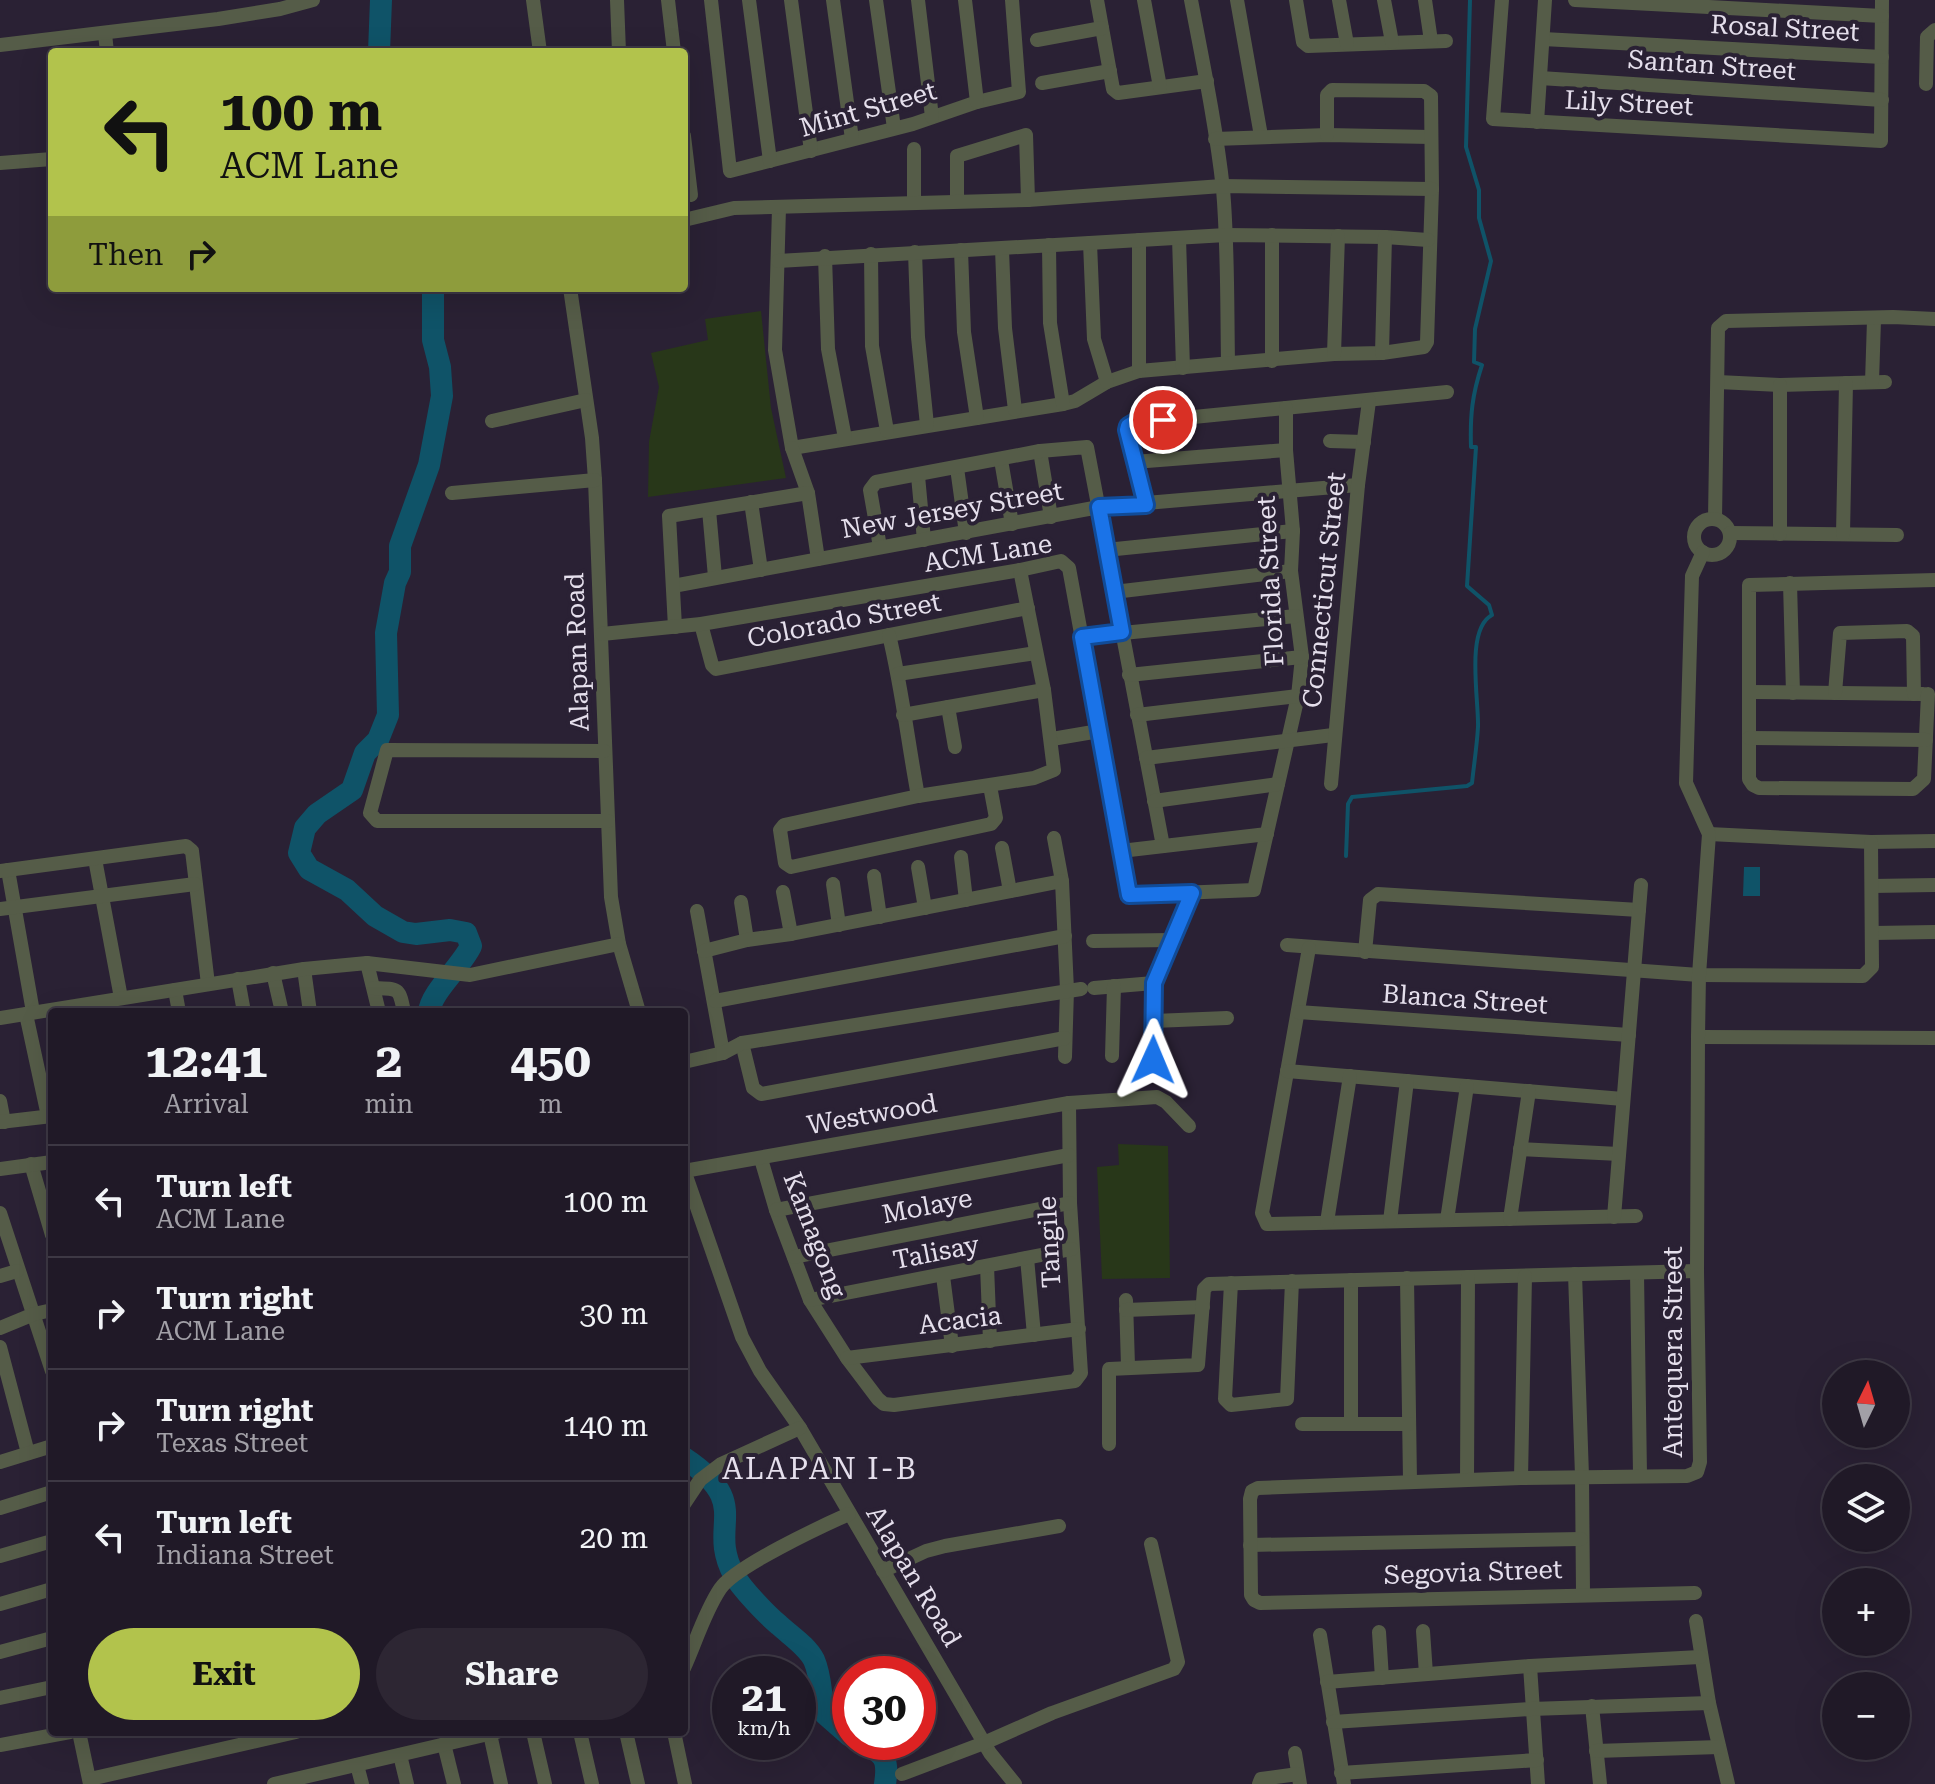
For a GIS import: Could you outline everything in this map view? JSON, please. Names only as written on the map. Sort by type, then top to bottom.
[{"type":"street","points":[[0,45],[105,34],[280,9],[313,0]]},
{"type":"street","points":[[533,0],[539,48]]},
{"type":"street","points":[[617,0],[619,48]]},
{"type":"street","points":[[668,0],[674,48]]},
{"type":"street","name":"Mint Street","points":[[711,0],[730,171],[1019,92],[1012,0]]},
{"type":"street","points":[[749,0],[770,161]]},
{"type":"street","points":[[791,0],[811,151]]},
{"type":"street","points":[[833,0],[852,139]]},
{"type":"street","points":[[876,0],[894,128]]},
{"type":"street","points":[[918,0],[932,117]]},
{"type":"street","points":[[965,0],[977,102]]},
{"type":"street","points":[[1097,0],[1113,89],[1118,93],[1207,81]]},
{"type":"street","points":[[1144,0],[1160,87]]},
{"type":"street","points":[[1191,0],[1207,81],[1222,186],[1228,362]]},
{"type":"street","points":[[1237,0],[1261,136]]},
{"type":"street","points":[[1296,0],[1305,44],[1439,41],[1425,0]]},
{"type":"street","points":[[1339,0],[1347,44]]},
{"type":"street","points":[[1384,0],[1392,42]]},
{"type":"street","name":"Lily Street","points":[[1502,0],[1493,119],[1881,141],[1882,100]]},
{"type":"street","points":[[1537,122],[1545,0]]},
{"type":"street","points":[[1575,0],[1882,16]]},
{"type":"street","points":[[1882,0],[1882,100]]},
{"type":"street","points":[[1037,40],[1102,28]]},
{"type":"street","points":[[1926,84],[1927,37],[1935,30]]},
{"type":"street","points":[[105,34],[107,48]]},
{"type":"street","name":"Rosal Street","points":[[1543,39],[1882,57]]},
{"type":"street","points":[[1042,83],[1110,71]]},
{"type":"street","name":"Santan Street","points":[[1540,78],[1882,100]]},
{"type":"street","points":[[792,448],[1063,404],[1075,401],[1107,382],[1139,371],[1334,354],[1382,353],[1426,345],[1432,189],[1431,96],[1424,91],[1332,90],[1327,95],[1327,135]]},
{"type":"street","points":[[957,201],[957,156],[1026,135],[1028,200]]},
{"type":"street","points":[[1215,139],[1327,135],[1431,137]]},
{"type":"street","points":[[914,149],[914,203]]},
{"type":"street","points":[[0,163],[48,159]]},
{"type":"street","points":[[688,170],[691,195]]},
{"type":"street","points":[[688,219],[734,208],[1028,200],[1222,186],[1432,189]]},
{"type":"street","points":[[779,208],[775,350],[792,448],[808,493],[818,559]]},
{"type":"street","points":[[778,261],[1226,235],[1428,240]]},
{"type":"street","points":[[1272,235],[1272,361]]},
{"type":"street","points":[[1334,354],[1338,236]]},
{"type":"street","points":[[1382,353],[1385,237]]},
{"type":"street","points":[[1179,238],[1183,368]]},
{"type":"street","points":[[1139,240],[1139,371]]},
{"type":"street","points":[[1090,243],[1094,339],[1107,382]]},
{"type":"street","points":[[1049,245],[1050,323],[1063,404]]},
{"type":"street","points":[[1002,249],[1005,328],[1015,410]]},
{"type":"street","points":[[961,250],[964,332],[977,418]]},
{"type":"street","points":[[915,252],[918,337],[927,425]]},
{"type":"street","points":[[871,254],[872,346],[887,431]]},
{"type":"street","points":[[825,256],[828,349],[845,438]]},
{"type":"street","name":"Alapan Road","points":[[571,292],[595,480],[611,897],[619,944],[638,1008]]},
{"type":"street","points":[[1715,519],[1718,328],[1726,321],[1874,320],[1893,317],[1935,319]]},
{"type":"street","points":[[1718,382],[1780,385],[1879,382],[1874,320]]},
{"type":"street","points":[[1843,534],[1846,383]]},
{"type":"street","points":[[1780,385],[1780,534]]},
{"type":"street","points":[[1146,505],[1127,430],[1133,423],[1447,392]]},
{"type":"street","points":[[492,421],[586,400]]},
{"type":"street","name":"Connecticut Street","points":[[1331,784],[1333,735],[1369,401]]},
{"type":"street","name":"Florida Street","points":[[1254,890],[1298,696],[1302,657],[1291,571],[1293,531],[1286,408]]},
{"type":"street","points":[[1330,441],[1364,442]]},
{"type":"street","points":[[880,547],[870,490],[876,482],[1040,451],[1087,447],[1163,846]]},
{"type":"street","points":[[1134,462],[1286,450]]},
{"type":"street","points":[[1040,451],[1051,517]]},
{"type":"street","points":[[1001,460],[1012,524]]},
{"type":"street","points":[[957,468],[966,533]]},
{"type":"street","points":[[918,476],[924,540]]},
{"type":"street","points":[[452,493],[595,480]]},
{"type":"street","name":"New Jersey Street","points":[[673,586],[1099,507],[1358,485]]},
{"type":"street","points":[[675,627],[669,516],[808,493]]},
{"type":"street","points":[[751,502],[761,570]]},
{"type":"street","points":[[709,510],[715,577]]},
{"type":"street","points":[[1715,519],[1725,524],[1730,533],[1725,549],[1714,554],[1703,552],[1696,544],[1694,533],[1704,520],[1715,519]]},
{"type":"street","points":[[1106,550],[1293,531]]},
{"type":"street","points":[[1730,533],[1897,535]]},
{"type":"street","points":[[1703,552],[1692,576],[1686,783],[1709,834],[1871,842],[1935,841]]},
{"type":"street","name":"ACM Lane","points":[[602,634],[701,624],[1061,561],[1069,568],[1129,895],[1254,890]]},
{"type":"street","points":[[990,786],[996,818],[991,824],[791,867],[785,863],[780,830],[784,825],[918,796],[1050,774],[1054,770],[1044,690],[1020,570]]},
{"type":"street","points":[[1114,592],[1291,571]]},
{"type":"street","points":[[1835,693],[1840,633],[1907,631],[1913,636],[1926,694],[1924,779],[1913,789],[1759,788],[1753,785],[1749,779],[1747,589],[1754,584],[1935,580]]},
{"type":"street","points":[[1790,583],[1793,693]]},
{"type":"street","name":"Colorado Street","points":[[701,624],[712,665],[716,669],[1028,608]]},
{"type":"street","points":[[1082,637],[1296,616]]},
{"type":"street","points":[[889,635],[918,796]]},
{"type":"street","points":[[898,674],[1036,653]]},
{"type":"street","points":[[1129,675],[1302,657]]},
{"type":"street","points":[[903,715],[1044,690]]},
{"type":"street","points":[[1749,692],[1926,694]]},
{"type":"street","points":[[1137,715],[1298,696]]},
{"type":"street","points":[[948,707],[955,747]]},
{"type":"street","points":[[1052,739],[1099,731]]},
{"type":"street","points":[[1146,758],[1333,735]]},
{"type":"street","points":[[1749,738],[1926,740]]},
{"type":"street","points":[[604,751],[387,750],[370,813],[377,821],[608,821]]},
{"type":"street","points":[[1154,801],[1278,784]]},
{"type":"street","points":[[1121,851],[1267,834]]},
{"type":"street","name":"Antequera Street","points":[[1250,1545],[1252,1491],[1258,1488],[1582,1476],[1687,1476],[1697,1472],[1700,1462],[1697,1271],[1699,975],[1709,834]]},
{"type":"street","points":[[1054,838],[1062,881],[1065,936],[1081,989],[1065,1038],[1065,1057]]},
{"type":"street","points":[[1287,945],[1699,975],[1863,976],[1872,967],[1871,842]]},
{"type":"street","points":[[48,1106],[7,908],[4,870],[186,846],[192,851],[208,984]]},
{"type":"street","points":[[1002,848],[1010,891]]},
{"type":"street","points":[[961,857],[966,900]]},
{"type":"street","points":[[95,859],[114,1003]]},
{"type":"street","points":[[918,867],[925,908]]},
{"type":"street","points":[[874,876],[880,917]]},
{"type":"street","points":[[704,951],[747,940],[1062,881]]},
{"type":"street","points":[[7,908],[195,884]]},
{"type":"street","points":[[833,884],[839,925]]},
{"type":"street","points":[[1614,1217],[1641,885]]},
{"type":"street","points":[[1872,886],[1932,887]]},
{"type":"street","points":[[783,892],[791,934]]},
{"type":"street","points":[[1153,1060],[1154,983],[1192,893]]},
{"type":"street","points":[[1365,952],[1370,900],[1378,894],[1639,910]]},
{"type":"street","points":[[741,902],[747,940]]},
{"type":"street","points":[[697,911],[723,1053]]},
{"type":"street","points":[[1873,933],[1935,932]]},
{"type":"street","points":[[715,1001],[1065,936]]},
{"type":"street","points":[[1093,941],[1172,940]]},
{"type":"street","points":[[72,1008],[273,973],[367,963],[470,975],[619,944]]},
{"type":"street","points":[[1309,948],[1262,1213],[1267,1224],[1636,1216]]},
{"type":"street","points":[[367,963],[378,1008]]},
{"type":"street","points":[[304,969],[309,1008]]},
{"type":"street","points":[[273,973],[281,1008]]},
{"type":"street","points":[[238,979],[243,1008]]},
{"type":"street","points":[[688,1061],[723,1053],[742,1043],[1081,989],[1154,983]]},
{"type":"street","points":[[1112,1056],[1114,986]]},
{"type":"street","points":[[374,988],[397,989],[403,1008]]},
{"type":"street","points":[[175,990],[178,1008]]},
{"type":"street","points":[[0,1018],[48,1011]]},
{"type":"street","name":"Blanca Street","points":[[1298,1012],[1629,1035]]},
{"type":"street","points":[[1154,1021],[1227,1018]]},
{"type":"street","points":[[1698,1037],[1935,1038]]},
{"type":"street","points":[[742,1043],[753,1088],[761,1094],[1065,1038]]},
{"type":"street","points":[[1287,1071],[1623,1099]]},
{"type":"street","points":[[1327,1222],[1350,1076]]},
{"type":"street","points":[[1390,1221],[1407,1081]]},
{"type":"street","points":[[1447,1220],[1467,1086]]},
{"type":"street","points":[[1510,1219],[1529,1091]]},
{"type":"street","name":"Westwood","points":[[688,1169],[1069,1103],[1157,1097],[1189,1126]]},
{"type":"street","points":[[0,1101],[2,1122],[48,1116]]},
{"type":"street","name":"Tangile","points":[[884,1404],[1080,1379],[1070,1203],[1069,1103]]},
{"type":"street","points":[[1520,1149],[1619,1154]]},
{"type":"street","points":[[776,1210],[1069,1155]]},
{"type":"street","name":"Kamagong","points":[[761,1159],[776,1210],[810,1300],[847,1358],[884,1404]]},
{"type":"street","points":[[0,1169],[48,1162]]},
{"type":"street","points":[[31,1164],[48,1221]]},
{"type":"street","name":"Alapan Road","points":[[688,1191],[742,1337],[760,1371],[800,1428],[984,1743],[1015,1784]]},
{"type":"street","name":"Molaye","points":[[794,1257],[1070,1203]]},
{"type":"street","points":[[0,1213],[2,1229],[48,1358]]},
{"type":"street","name":"Talisay","points":[[810,1300],[1072,1249]]},
{"type":"street","points":[[1027,1258],[1034,1335]]},
{"type":"street","points":[[987,1266],[990,1341]]},
{"type":"street","points":[[0,1276],[17,1271]]},
{"type":"street","points":[[1109,1444],[1108,1372],[1113,1367],[1198,1365],[1205,1286],[1697,1271]]},
{"type":"street","points":[[1637,1273],[1640,1475]]},
{"type":"street","points":[[1575,1274],[1583,1593]]},
{"type":"street","points":[[943,1276],[952,1346]]},
{"type":"street","points":[[1521,1478],[1525,1276]]},
{"type":"street","points":[[1467,1480],[1468,1277]]},
{"type":"street","points":[[1407,1278],[1410,1481]]},
{"type":"street","points":[[1351,1280],[1351,1423]]},
{"type":"street","points":[[1231,1283],[1225,1399],[1231,1405],[1287,1399],[1292,1281]]},
{"type":"street","points":[[1128,1366],[1126,1305],[1203,1307]]},
{"type":"street","points":[[0,1328],[48,1311]]},
{"type":"street","name":"Acacia","points":[[847,1358],[1079,1329]]},
{"type":"street","points":[[0,1347],[28,1453]]},
{"type":"street","points":[[1302,1424],[1409,1424]]},
{"type":"street","points":[[688,1498],[700,1480],[721,1464],[800,1428]]},
{"type":"street","points":[[0,1462],[48,1449]]},
{"type":"street","points":[[0,1508],[48,1493]]},
{"type":"street","points":[[688,1658],[721,1586],[803,1535],[849,1514]]},
{"type":"street","points":[[883,1571],[926,1551],[945,1546],[1059,1526]]},
{"type":"street","points":[[1250,1545],[1581,1539]]},
{"type":"street","points":[[0,1556],[48,1542]]},
{"type":"street","points":[[902,1774],[1176,1666],[1151,1544]]},
{"type":"street","name":"Segovia Street","points":[[1250,1545],[1251,1595],[1260,1603],[1583,1593],[1695,1593]]},
{"type":"street","points":[[0,1604],[48,1590]]},
{"type":"street","points":[[1696,1621],[1709,1703],[1728,1784]]},
{"type":"street","points":[[1423,1631],[1426,1674]]},
{"type":"street","points":[[1379,1632],[1382,1678]]},
{"type":"street","points":[[1320,1635],[1342,1779],[1537,1760]]},
{"type":"street","points":[[0,1652],[48,1639]]},
{"type":"street","points":[[1327,1682],[1700,1657]]},
{"type":"street","points":[[1530,1666],[1538,1784]]},
{"type":"street","points":[[0,1698],[48,1688]]},
{"type":"street","points":[[1333,1722],[1531,1709],[1709,1703]]},
{"type":"street","points":[[1592,1706],[1600,1784]]},
{"type":"street","points":[[0,1745],[48,1736]]},
{"type":"street","points":[[80,1736],[90,1782],[280,1736]]},
{"type":"street","points":[[274,1784],[318,1779],[357,1765],[480,1736]]},
{"type":"street","points":[[494,1736],[501,1784]]},
{"type":"street","points":[[534,1736],[545,1784]]},
{"type":"street","points":[[581,1736],[592,1784]]},
{"type":"street","points":[[627,1736],[638,1784]]},
{"type":"street","points":[[675,1736],[682,1783]]},
{"type":"street","points":[[444,1744],[454,1784]]},
{"type":"street","points":[[1596,1751],[1719,1747]]},
{"type":"street","points":[[1259,1784],[1261,1779],[1267,1777],[1299,1779],[1295,1753]]},
{"type":"street","points":[[400,1755],[407,1784]]},
{"type":"street","points":[[357,1765],[362,1784]]},
{"type":"green space","points":[[761,311],[771,408],[786,478],[648,497],[649,442],[659,387],[651,353],[708,340],[705,319]]},
{"type":"green space","points":[[1118,1144],[1168,1146],[1170,1278],[1102,1279],[1097,1167],[1119,1165]]},
{"type":"water","points":[[1744,867],[1760,867],[1760,896],[1743,896]]},
{"type":"waterway","points":[[379,48],[381,0]]},
{"type":"waterway","points":[[1346,856],[1348,804],[1352,797],[1467,786],[1472,783],[1478,727],[1476,649],[1484,623],[1492,615],[1489,605],[1467,586],[1476,447],[1471,447],[1471,415],[1482,365],[1474,362],[1475,329],[1491,261],[1479,218],[1479,190],[1466,147],[1470,0]]},
{"type":"waterway","points":[[430,1008],[435,996],[471,946],[466,933],[450,930],[416,934],[403,932],[375,916],[347,890],[309,869],[299,853],[305,828],[317,814],[352,790],[365,753],[378,740],[388,715],[386,633],[395,583],[400,572],[400,546],[429,465],[442,396],[440,367],[433,340],[433,292]]},
{"type":"waterway","points":[[688,1461],[705,1474],[724,1502],[724,1542],[734,1575],[761,1608],[811,1655],[818,1674],[825,1714],[832,1720]]},
{"type":"waterway","points":[[884,1760],[885,1784]]},
{"type":"district","name":"ALAPAN I-B","points":[[820,1468]]},
{"type":"route","points":[[1153,1060],[1154,983],[1192,893],[1129,895],[1082,637],[1122,632],[1099,507],[1146,505],[1127,430],[1133,423],[1163,420]]}]
